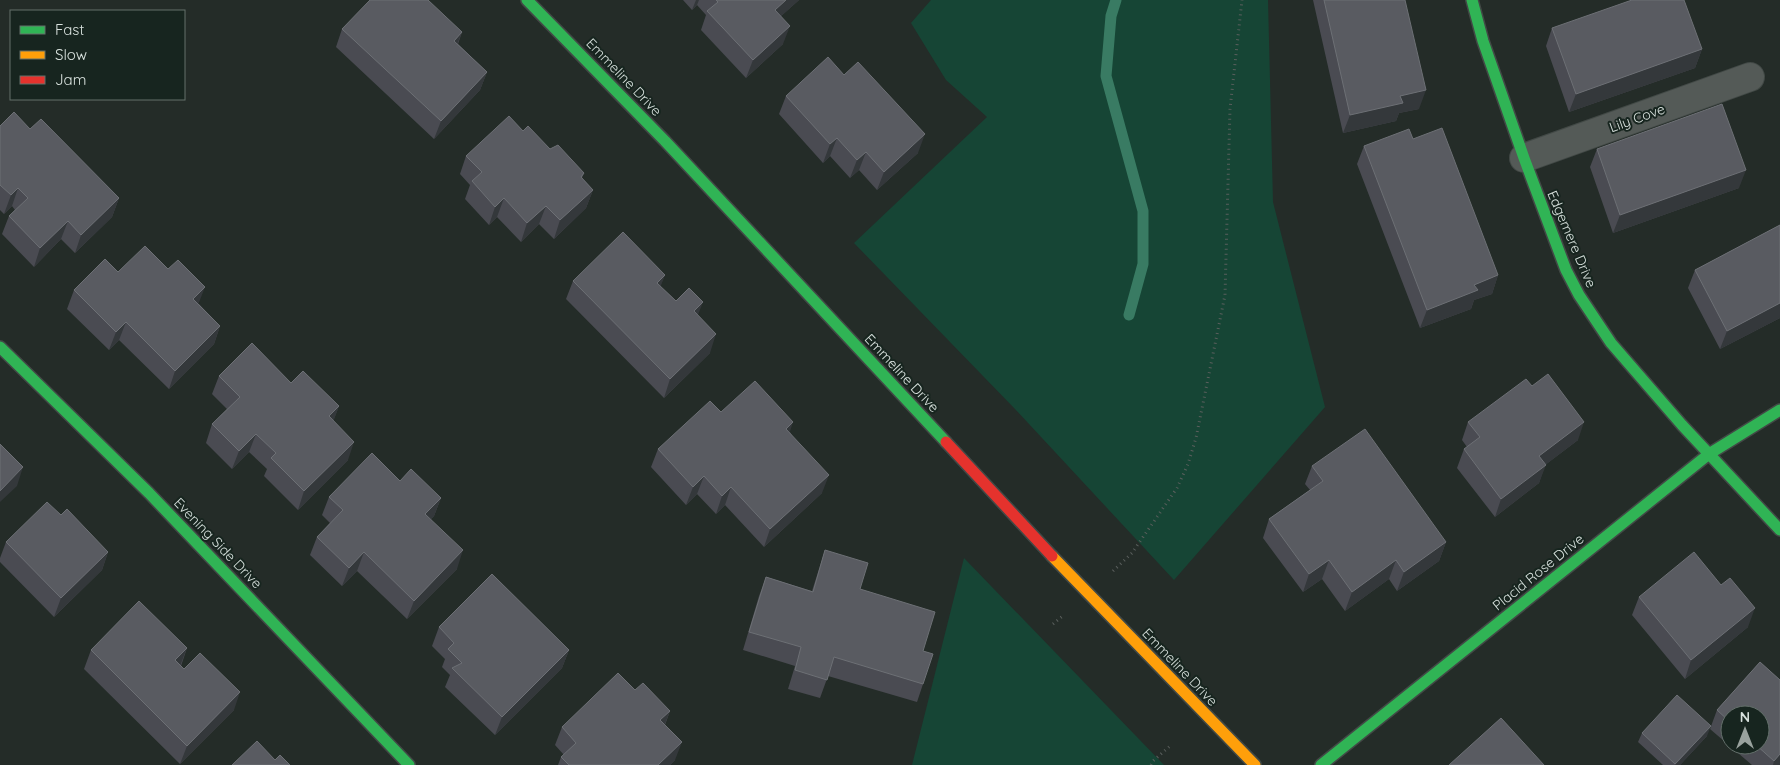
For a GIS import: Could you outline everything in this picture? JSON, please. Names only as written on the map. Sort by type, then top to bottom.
[{"type":"street","name":"Emmeline Drive","points":[[527,0],[665,141],[1088,594],[1255,765]]},
{"type":"street","name":"Edgemere Drive","points":[[1472,0],[1483,41],[1524,158],[1566,270],[1579,296],[1611,343],[1708,454],[1780,530]]},
{"type":"street","name":"Lily Cove","points":[[1524,158],[1750,77]]},
{"type":"street","name":"Evening Side Drive","points":[[0,347],[149,493],[409,765]]},
{"type":"street","name":"Placid Rose Drive","points":[[1321,765],[1708,454],[1780,410]]},
{"type":"path","points":[[1140,543],[1177,488],[1188,464],[1196,438],[1225,296],[1230,109],[1242,0]]},
{"type":"path","points":[[1151,765],[1170,746]]},
{"type":"green space","points":[[931,0],[1268,0],[1273,202],[1325,407],[1174,580],[1015,409],[854,243],[987,117],[946,80],[911,23]]},
{"type":"green space","points":[[964,558],[1164,765],[912,765]]},
{"type":"building","points":[[370,0],[428,0],[462,32],[454,41],[487,72],[441,121],[342,29]]},
{"type":"building","points":[[716,0],[786,0],[775,10],[790,26],[753,60],[707,11],[718,2]]},
{"type":"building","points":[[1324,0],[1405,0],[1426,90],[1400,96],[1403,103],[1350,115]]},
{"type":"building","points":[[1632,0],[1684,0],[1702,49],[1576,94],[1552,28]]},
{"type":"building","points":[[828,57],[844,75],[858,62],[925,134],[884,172],[866,152],[857,160],[837,138],[830,144],[786,96]]},
{"type":"building","points":[[1722,104],[1746,170],[1620,215],[1597,149]]},
{"type":"building","points":[[14,112],[30,129],[41,119],[119,198],[81,235],[68,221],[40,248],[9,216],[28,198],[18,188],[11,195],[0,185],[0,126]]},
{"type":"building","points":[[509,116],[523,131],[528,126],[550,149],[558,145],[584,173],[581,177],[593,190],[560,220],[546,206],[527,223],[504,198],[495,207],[472,181],[482,172],[466,156]]},
{"type":"building","points":[[1442,128],[1498,275],[1474,285],[1478,290],[1427,310],[1364,146],[1409,129],[1413,139]]},
{"type":"building","points":[[1780,225],[1780,303],[1727,331],[1695,270]]},
{"type":"building","points":[[623,232],[665,275],[657,283],[676,301],[689,288],[703,302],[694,311],[716,334],[670,379],[573,281]]},
{"type":"building","points":[[145,246],[168,269],[178,260],[205,287],[193,299],[220,326],[175,371],[126,322],[116,332],[74,290],[105,259],[118,272]]},
{"type":"building","points":[[252,343],[291,383],[303,371],[339,406],[329,416],[354,442],[304,491],[271,458],[276,453],[256,434],[239,451],[212,424],[240,397],[219,376]]},
{"type":"building","points":[[1548,374],[1584,422],[1539,456],[1546,465],[1501,499],[1464,449],[1480,437],[1468,422],[1526,379],[1532,386]]},
{"type":"building","points":[[755,381],[793,422],[786,429],[829,475],[770,529],[731,487],[722,496],[704,476],[693,487],[658,449],[710,401],[721,412]]},
{"type":"building","points":[[1365,429],[1446,542],[1404,572],[1396,560],[1352,592],[1329,560],[1309,574],[1269,519],[1323,481],[1312,466]]},
{"type":"building","points":[[0,444],[23,467],[0,491]]},
{"type":"building","points":[[372,453],[400,481],[411,469],[441,498],[425,514],[463,550],[414,601],[364,552],[349,568],[317,537],[343,510],[329,497]]},
{"type":"building","points":[[47,502],[61,515],[67,509],[108,552],[61,598],[6,542]]},
{"type":"building","points":[[825,550],[868,563],[860,589],[935,612],[923,651],[933,654],[923,684],[834,657],[827,680],[795,670],[801,647],[749,632],[766,577],[813,592]]},
{"type":"building","points":[[1694,552],[1721,585],[1730,578],[1755,608],[1691,660],[1639,597]]},
{"type":"building","points":[[492,574],[569,650],[502,717],[452,668],[462,663],[448,649],[454,643],[439,627]]},
{"type":"building","points":[[139,601],[187,648],[175,660],[184,669],[200,653],[240,692],[187,746],[91,650]]},
{"type":"building","points":[[1760,662],[1780,680],[1780,754],[1774,761],[1767,755],[1770,755],[1770,705],[1721,705]]},
{"type":"building","points":[[618,673],[635,690],[643,683],[670,711],[660,720],[682,742],[658,765],[569,765],[561,757],[576,743],[562,727]]},
{"type":"building","points":[[1677,695],[1711,726],[1675,764],[1642,733]]},
{"type":"building","points":[[1501,718],[1544,765],[1449,765]]},
{"type":"building","points":[[257,741],[275,760],[280,755],[290,765],[232,765]]},
{"type":"waterway","points":[[1116,0],[1111,16],[1106,76],[1143,211],[1143,264],[1129,315]]},
{"type":"traffic: fast","points":[[527,0],[665,141],[946,442]]},
{"type":"traffic: fast","points":[[1472,0],[1483,41],[1524,158],[1566,270],[1579,295],[1611,343],[1682,425],[1780,530]]},
{"type":"traffic: fast","points":[[0,347],[149,493],[409,765]]},
{"type":"traffic: fast","points":[[1321,765],[1709,454],[1780,410]]},
{"type":"traffic: slow","points":[[1052,556],[1255,765]]},
{"type":"traffic: jam","points":[[946,442],[1052,556]]}]
